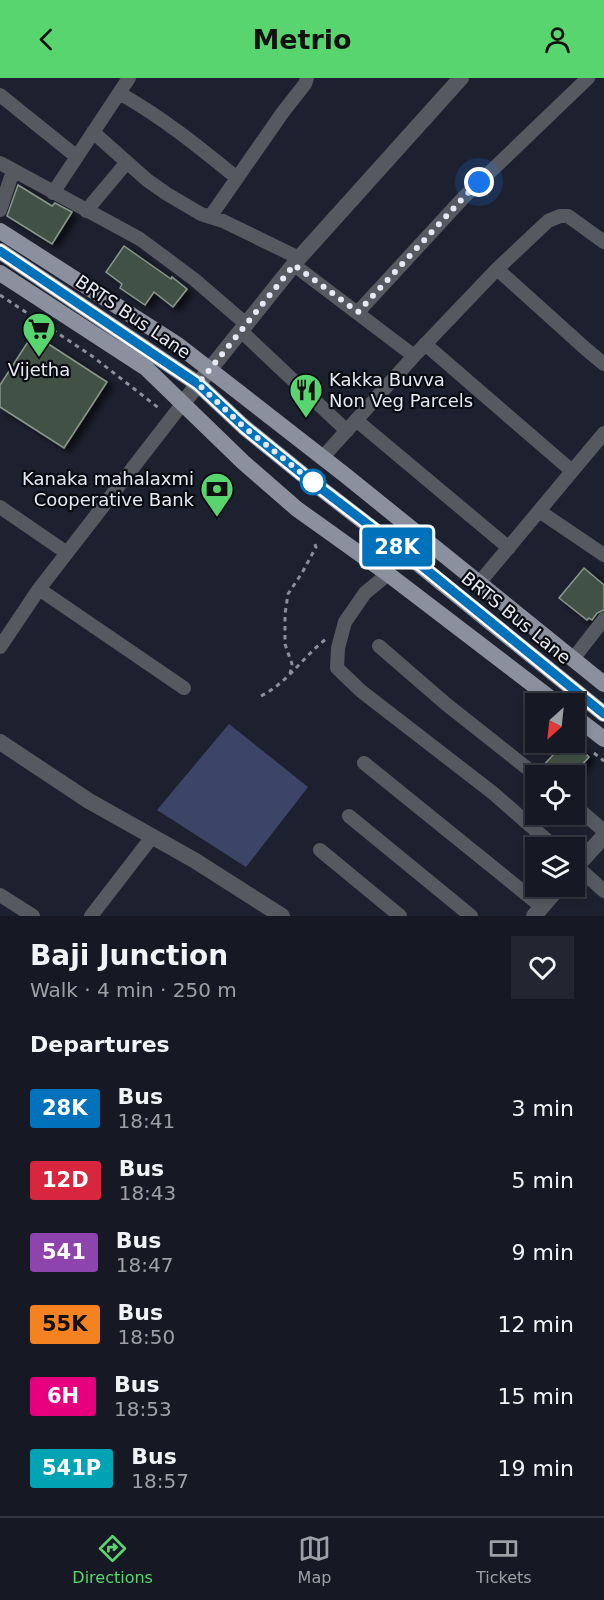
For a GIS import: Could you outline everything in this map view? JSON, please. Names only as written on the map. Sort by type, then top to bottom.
[{"type":"main road","points":[[0,231],[178,345],[604,684]]},
{"type":"main road","name":"BRTS Bus Lane","points":[[0,251],[198,384],[244,427],[417,562],[604,714]]},
{"type":"main road","points":[[0,273],[146,368],[243,462],[297,508],[388,574],[544,693]]},
{"type":"main road","points":[[585,724],[604,739]]},
{"type":"street","points":[[53,193],[129,78]]},
{"type":"street","points":[[210,217],[307,78]]},
{"type":"street","points":[[0,648],[39,589],[296,261],[461,78]]},
{"type":"street","points":[[358,312],[464,197],[588,78]]},
{"type":"street","points":[[119,93],[171,125],[237,178]]},
{"type":"street","points":[[0,95],[77,157]]},
{"type":"street","points":[[93,132],[167,194],[201,214],[223,221],[296,261],[414,356]]},
{"type":"street","points":[[86,211],[127,162]]},
{"type":"street","points":[[0,163],[140,239],[195,280],[347,431]]},
{"type":"street","points":[[0,210],[13,171]]},
{"type":"street","points":[[322,458],[425,344],[497,269],[548,221],[560,216],[568,216],[604,242]]},
{"type":"street","points":[[497,269],[604,364]]},
{"type":"street","points":[[425,344],[572,471]]},
{"type":"street","points":[[356,420],[509,548]]},
{"type":"street","points":[[479,583],[604,434]]},
{"type":"street","points":[[0,507],[67,553]]},
{"type":"street","points":[[539,511],[604,555]]},
{"type":"street","points":[[388,574],[365,593],[345,622],[338,648],[337,668],[347,679],[493,793],[543,837]]},
{"type":"street","points":[[39,589],[184,688]]},
{"type":"street","points":[[573,659],[604,619]]},
{"type":"street","points":[[379,646],[446,704],[525,767]]},
{"type":"street","points":[[0,742],[89,801],[194,860],[276,914]]},
{"type":"street","points":[[364,763],[538,912],[551,897]]},
{"type":"street","points":[[585,815],[604,831]]},
{"type":"street","points":[[349,816],[471,916]]},
{"type":"street","points":[[585,856],[604,836]]},
{"type":"street","points":[[91,916],[152,837]]},
{"type":"street","points":[[320,850],[400,916]]},
{"type":"street","points":[[585,875],[604,891]]},
{"type":"street","points":[[0,895],[33,916]]},
{"type":"path","points":[[290,674],[292,664],[285,644],[288,594],[316,547],[312,539]]},
{"type":"path","points":[[261,696],[342,628]]},
{"type":"shaded area","points":[[229,724],[308,787],[246,867],[157,810]]},
{"type":"building","points":[[18,185],[52,206],[55,203],[72,212],[52,244],[7,216]]},
{"type":"building","points":[[124,246],[187,289],[173,307],[154,292],[145,305],[120,288],[122,284],[106,272]]},
{"type":"building","points":[[33,334],[107,382],[64,448],[0,407],[0,385]]},
{"type":"building","points":[[584,568],[604,585],[604,610],[597,613],[592,620],[589,618],[587,620],[559,598]]},
{"type":"building","points":[[555,753],[585,753],[589,757],[582,765],[544,765]]},
{"type":"bus line","name":"28K","points":[[0,251],[198,384],[244,427],[417,562],[604,714]]},
{"type":"place","name":"Vijetha","points":[[39,358]]},
{"type":"place","name":"Kakka Buvva Non Veg Parcels","points":[[306,419]]},
{"type":"place","name":"Kanaka mahalaxmi Cooperative Bank","points":[[217,518]]},
{"type":"route","points":[[313,482],[319,487],[244,427],[198,384],[294,265],[358,312],[479,182]]}]
